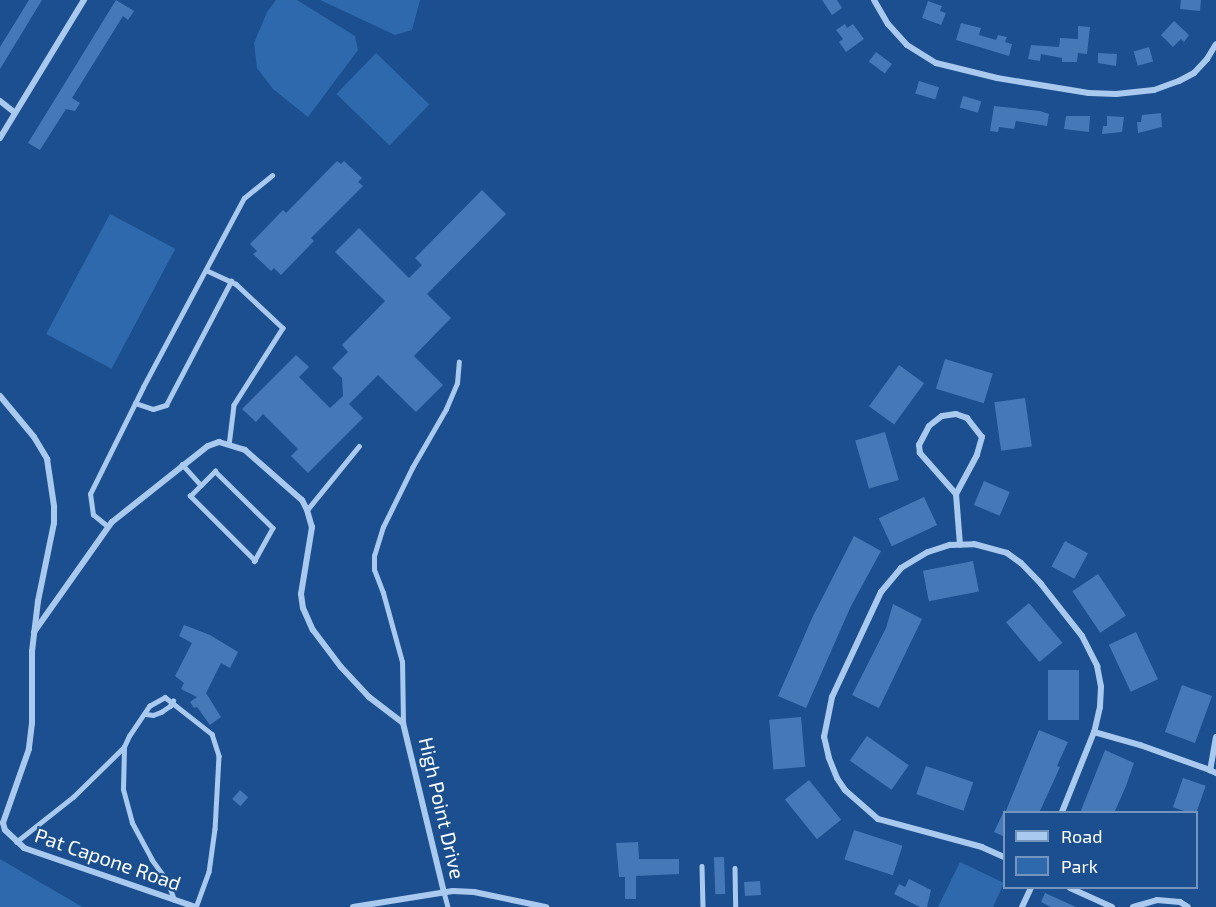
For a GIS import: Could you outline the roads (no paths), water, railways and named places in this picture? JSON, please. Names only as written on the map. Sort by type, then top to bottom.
[{"type":"street","points":[[0,138],[84,0]]},
{"type":"street","points":[[874,0],[888,24],[907,45],[936,63],[997,78],[1089,93],[1116,94],[1154,90],[1179,81],[1194,73],[1207,59],[1216,44]]},
{"type":"street","points":[[0,101],[14,112]]},
{"type":"street","name":"Pat Capone Road","points":[[0,396],[34,437],[47,459],[54,523],[34,632],[28,749],[3,824],[16,843],[196,907]]},
{"type":"street","points":[[956,494],[920,453],[919,445],[929,426],[942,416],[956,414],[967,418],[982,437],[977,455],[956,494],[960,544]]},
{"type":"street","points":[[34,632],[108,527],[208,446],[219,442],[245,450],[262,462],[302,500],[307,510]]},
{"type":"street","name":"High Point Drive","points":[[307,510],[312,527],[303,574],[303,608],[314,630],[341,667],[369,697],[404,723],[444,892]]},
{"type":"street","points":[[1003,856],[982,847],[878,819],[845,790],[837,778],[824,737],[832,697],[881,592],[901,568],[928,552],[950,545],[974,544],[1007,554],[1022,563],[1082,636],[1097,666],[1101,687],[1100,707],[1094,732],[1063,811]]},
{"type":"street","points":[[1094,732],[1140,745],[1213,772],[1216,737]]},
{"type":"street","points":[[1022,907],[1031,889]]},
{"type":"street","points":[[1072,889],[1112,907]]},
{"type":"street","points":[[353,907],[444,892],[474,892],[546,907]]},
{"type":"street","points":[[1133,907],[1157,900],[1179,902],[1188,907]]},
{"type":"lane","points":[[108,527],[93,514],[90,494],[135,403],[244,198],[272,175]]},
{"type":"lane","points":[[206,270],[231,281],[283,328],[234,405],[229,444]]},
{"type":"lane","points":[[135,403],[153,409],[166,405],[231,281]]},
{"type":"lane","points":[[404,723],[402,662],[383,593],[374,570],[374,556],[383,527],[407,478],[446,409],[457,383],[459,362]]},
{"type":"lane","points":[[307,510],[359,446]]},
{"type":"lane","points":[[182,465],[201,485]]},
{"type":"lane","points":[[215,471],[273,528],[255,561],[190,496],[201,485],[215,471]]},
{"type":"lane","points":[[16,843],[73,797],[124,747],[149,706],[165,697],[173,701],[212,734],[219,756],[215,829],[209,872],[196,907]]},
{"type":"lane","points":[[146,714],[153,716],[170,706],[173,701]]},
{"type":"lane","points":[[124,747],[123,789],[127,809],[152,860],[167,881],[174,900]]},
{"type":"lane","points":[[702,866],[703,907]]},
{"type":"lane","points":[[735,868],[736,907]]},
{"type":"lane","points":[[444,892],[448,907]]}]
